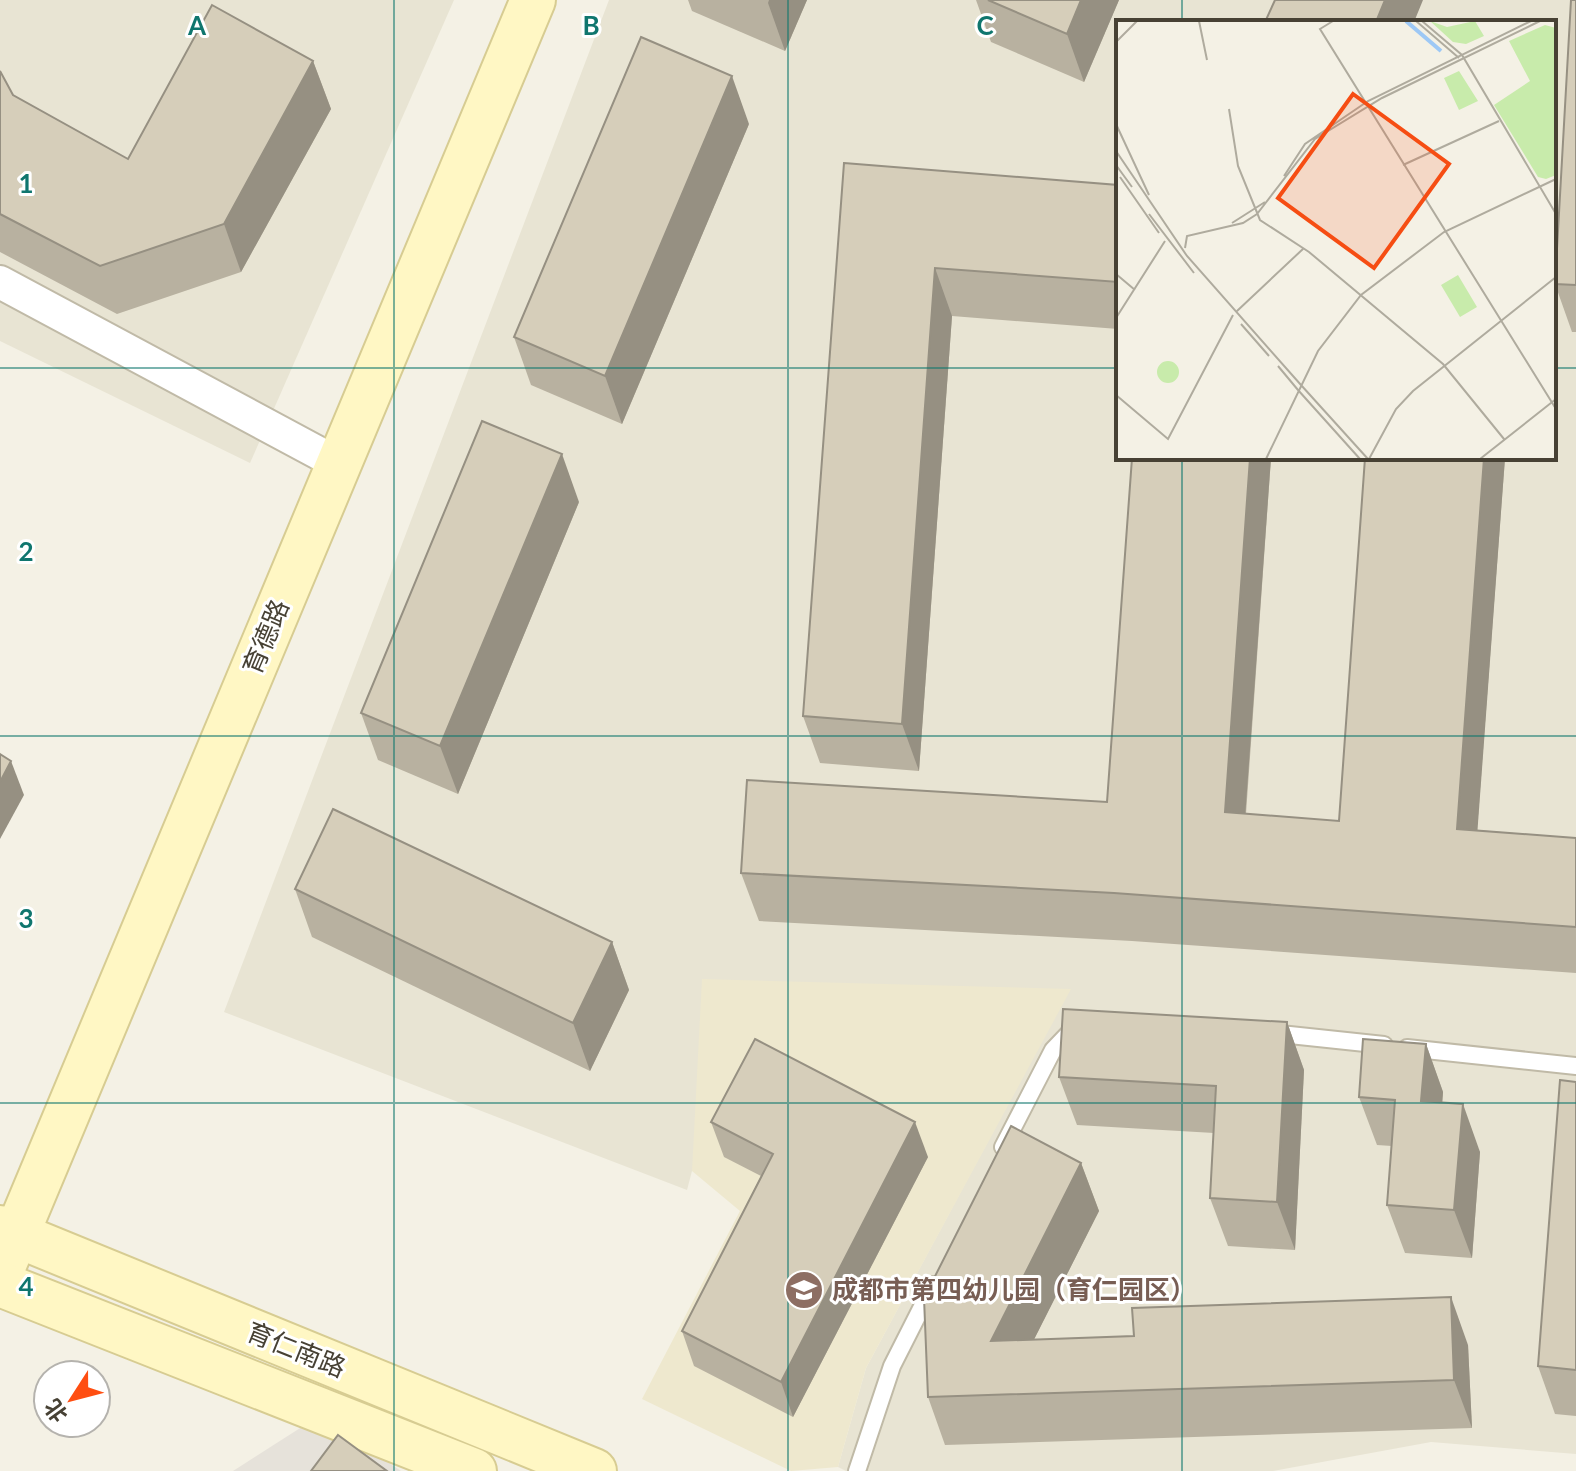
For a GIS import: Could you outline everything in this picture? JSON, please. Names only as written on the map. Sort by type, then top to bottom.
[{"type":"street","name":"育德路","points":[[5,1246],[339,464],[533,0]]},
{"type":"street","points":[[0,282],[339,464]]},
{"type":"street","name":"育仁南路","points":[[5,1246],[594,1471]]},
{"type":"street","points":[[0,1284],[474,1471]]},
{"type":"lane","points":[[997,1160],[1053,1050],[1089,1013]]},
{"type":"lane","points":[[1246,1030],[1576,1066]]},
{"type":"lane","points":[[857,1471],[892,1366],[941,1270]]},
{"type":"shaded area","points":[[0,0],[454,0],[250,463],[0,341]]},
{"type":"shaded area","points":[[609,0],[1576,0],[1576,1454],[1431,1442],[1273,1471],[846,1471],[838,1467],[866,1368],[1070,989],[692,1171],[687,1190],[224,1012]]},
{"type":"shaded area","name":"成都市第四幼儿园（育仁园区）","points":[[702,979],[1071,989],[866,1368],[838,1467],[791,1471],[642,1399],[740,1211],[692,1171]]},
{"type":"shaded area","points":[[319,1416],[401,1471],[233,1471]]},
{"type":"building","points":[[988,0],[1081,0],[1067,34]]},
{"type":"building","points":[[1275,0],[1385,0],[1377,20],[1266,20]]},
{"type":"building","points":[[1571,0],[1576,0],[1576,285],[1556,284]]},
{"type":"building","points":[[212,5],[313,61],[224,224],[100,266],[0,214],[0,71],[13,95],[128,159]]},
{"type":"building","points":[[641,37],[732,76],[605,376],[514,337]]},
{"type":"building","points":[[844,163],[1116,185],[1116,282],[935,268],[902,724],[803,716]]},
{"type":"building","points":[[482,421],[562,454],[440,746],[361,713]]},
{"type":"building","points":[[1132,460],[1250,460],[1225,812],[1339,821],[1365,460],[1484,460],[1457,829],[1576,838],[1576,927],[1114,893],[741,873],[747,780],[1107,802]]},
{"type":"building","points":[[0,754],[11,761],[0,782]]},
{"type":"building","points":[[333,809],[612,942],[573,1023],[295,889]]},
{"type":"building","points":[[1063,1009],[1287,1022],[1277,1202],[1210,1198],[1216,1086],[1059,1077]]},
{"type":"building","points":[[755,1039],[915,1122],[781,1382],[682,1331],[773,1154],[711,1122]]},
{"type":"building","points":[[1363,1039],[1426,1044],[1421,1101],[1463,1104],[1454,1210],[1387,1205],[1395,1100],[1359,1097]]},
{"type":"building","points":[[1560,1080],[1576,1082],[1576,1370],[1538,1366]]},
{"type":"building","points":[[1011,1126],[1081,1163],[991,1341],[1134,1336],[1132,1308],[1451,1297],[1454,1380],[928,1397],[924,1298]]},
{"type":"building","points":[[338,1435],[387,1471],[311,1471]]},
{"type":"place","name":"成都市第四幼儿园（育仁园区）","points":[[804,1290]]}]
